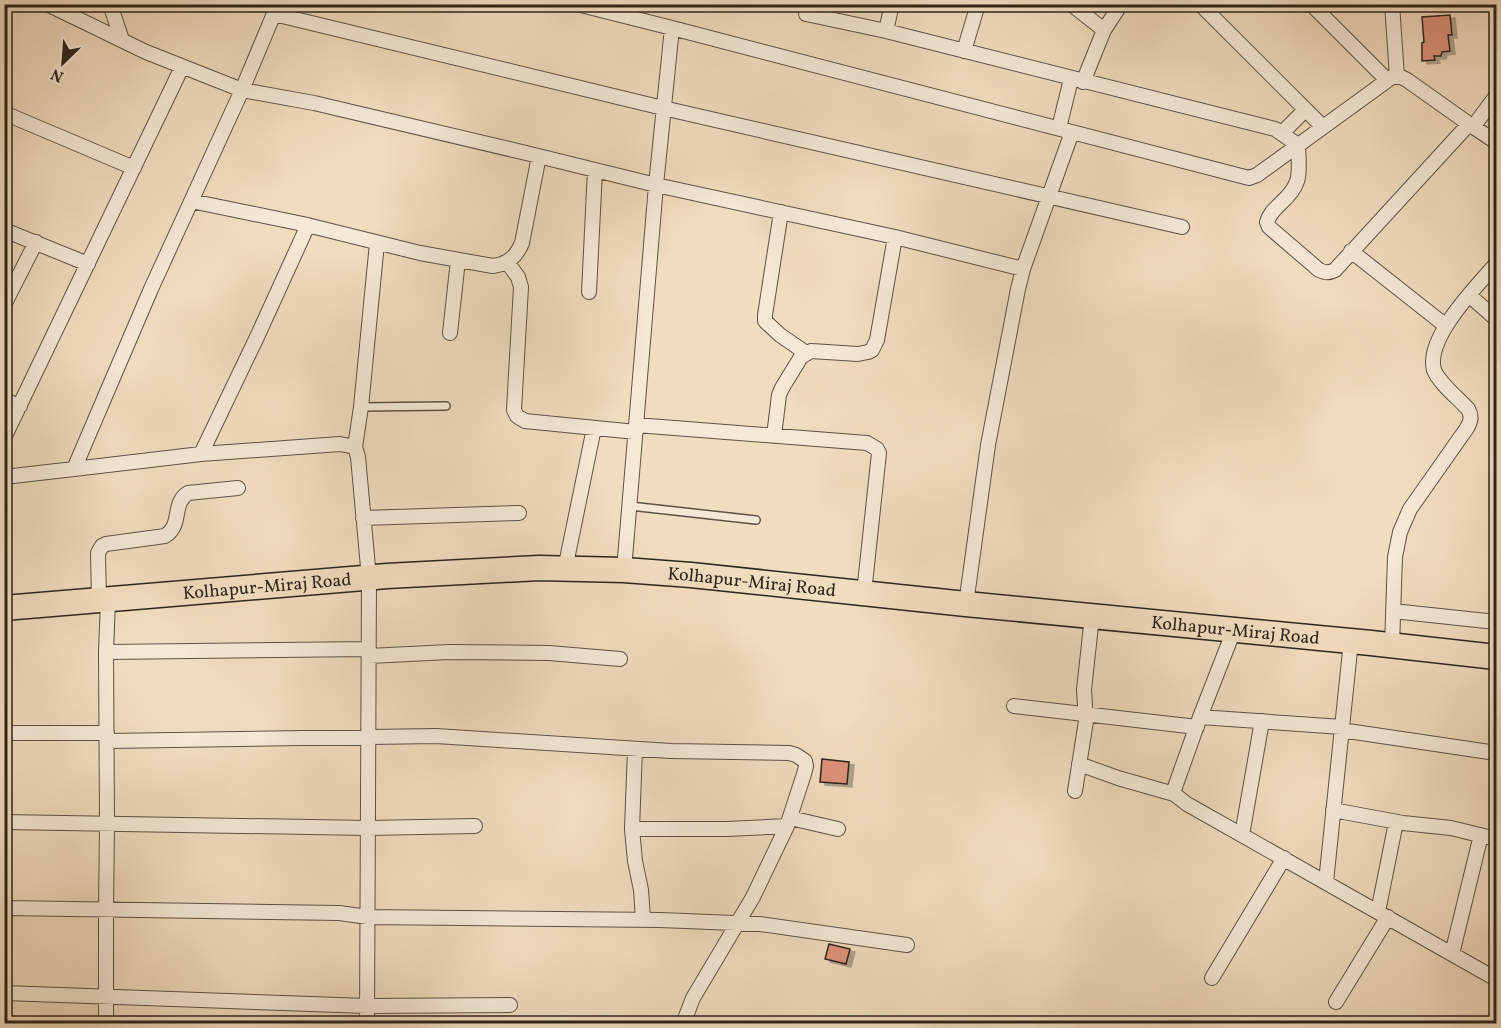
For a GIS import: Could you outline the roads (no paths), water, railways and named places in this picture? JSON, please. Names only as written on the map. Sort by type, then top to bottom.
[{"type":"highway","name":"Kolhapur-Miraj Road","points":[[4,608],[369,578],[565,568],[624,570],[1497,657]]},
{"type":"street","points":[[47,4],[182,67],[242,90],[314,103],[656,185],[895,237],[1023,269]]},
{"type":"street","points":[[110,4],[122,40]]},
{"type":"street","points":[[577,4],[1249,178],[1257,175],[1392,79],[1401,76],[1497,142]]},
{"type":"street","points":[[808,4],[806,15],[885,31],[1265,126],[1282,133],[1298,145]]},
{"type":"street","points":[[885,31],[892,4]]},
{"type":"street","points":[[964,51],[978,4]]},
{"type":"street","points":[[1071,4],[1104,30]]},
{"type":"street","points":[[966,604],[988,445],[1023,269],[1050,196],[1077,80],[1121,4]]},
{"type":"street","points":[[1200,4],[1323,127]]},
{"type":"street","points":[[1311,4],[1392,79]]},
{"type":"street","points":[[1392,4],[1392,79]]},
{"type":"street","points":[[74,469],[151,289],[242,90],[276,9],[663,108],[1182,227]]},
{"type":"street","points":[[624,570],[656,185],[672,28]]},
{"type":"street","points":[[4,438],[182,67]]},
{"type":"street","points":[[1298,145],[1298,182],[1291,194],[1272,212],[1267,222],[1277,234],[1319,270],[1329,273],[1335,270],[1497,96]]},
{"type":"street","points":[[1282,133],[1305,110]]},
{"type":"street","points":[[4,113],[134,168]]},
{"type":"street","points":[[191,201],[308,225],[420,253],[493,266],[502,265],[518,252],[522,243],[539,156]]},
{"type":"street","points":[[589,292],[594,170]]},
{"type":"street","points":[[781,212],[765,321],[806,353]]},
{"type":"street","points":[[201,454],[308,225]]},
{"type":"street","points":[[4,230],[88,264]]},
{"type":"street","points":[[774,436],[782,388],[801,357],[811,351],[858,354],[872,350],[877,340],[895,237]]},
{"type":"street","points":[[4,305],[36,242]]},
{"type":"street","points":[[367,1023],[369,578],[358,457],[355,447],[377,243]]},
{"type":"street","points":[[1352,251],[1446,326]]},
{"type":"street","points":[[450,333],[458,260]]},
{"type":"street","points":[[507,262],[518,277],[520,288],[514,410],[517,416],[525,421],[594,428],[636,428],[867,443],[878,448],[864,593]]},
{"type":"street","points":[[1392,646],[1395,557],[1400,531],[1410,509],[1467,428],[1471,418],[1468,409],[1438,378],[1434,369],[1434,355],[1446,326],[1469,295],[1497,264]]},
{"type":"street","points":[[1469,295],[1497,319]]},
{"type":"street","points":[[4,400],[20,406]]},
{"type":"street","points":[[565,568],[594,428]]},
{"type":"street","points":[[4,477],[201,454],[340,444],[355,447]]},
{"type":"street","points":[[106,1023],[106,652],[98,553],[106,544],[165,536],[175,526],[180,502],[184,495],[238,488]]},
{"type":"street","points":[[363,518],[519,513]]},
{"type":"street","points":[[1393,611],[1497,622]]},
{"type":"street","points":[[1075,791],[1086,715],[1084,690],[1092,616]]},
{"type":"street","points":[[1174,794],[1198,722],[1234,630]]},
{"type":"street","points":[[1326,882],[1351,641]]},
{"type":"street","points":[[106,652],[549,653],[620,659]]},
{"type":"street","points":[[1014,706],[1086,715],[1198,722],[1262,722],[1342,729],[1497,753]]},
{"type":"street","points":[[1242,835],[1262,722]]},
{"type":"street","points":[[4,733],[107,737],[436,736],[671,751],[796,755],[805,761],[806,766],[789,822],[753,897],[693,998],[682,1023]]},
{"type":"street","points":[[635,749],[632,830],[643,919]]},
{"type":"street","points":[[1079,764],[1174,794],[1186,804],[1497,979]]},
{"type":"street","points":[[1333,810],[1396,822],[1451,828],[1497,839]]},
{"type":"street","points":[[4,822],[368,828],[475,826]]},
{"type":"street","points":[[632,830],[727,829],[789,822],[838,830]]},
{"type":"street","points":[[1336,1002],[1383,915],[1396,822]]},
{"type":"street","points":[[1452,954],[1481,835]]},
{"type":"street","points":[[1212,978],[1284,858]]},
{"type":"street","points":[[4,908],[339,913],[368,917],[739,922],[907,945]]},
{"type":"street","points":[[4,993],[367,1006],[510,1005]]},
{"type":"lane","points":[[361,407],[446,406]]},
{"type":"lane","points":[[630,506],[756,520]]}]
